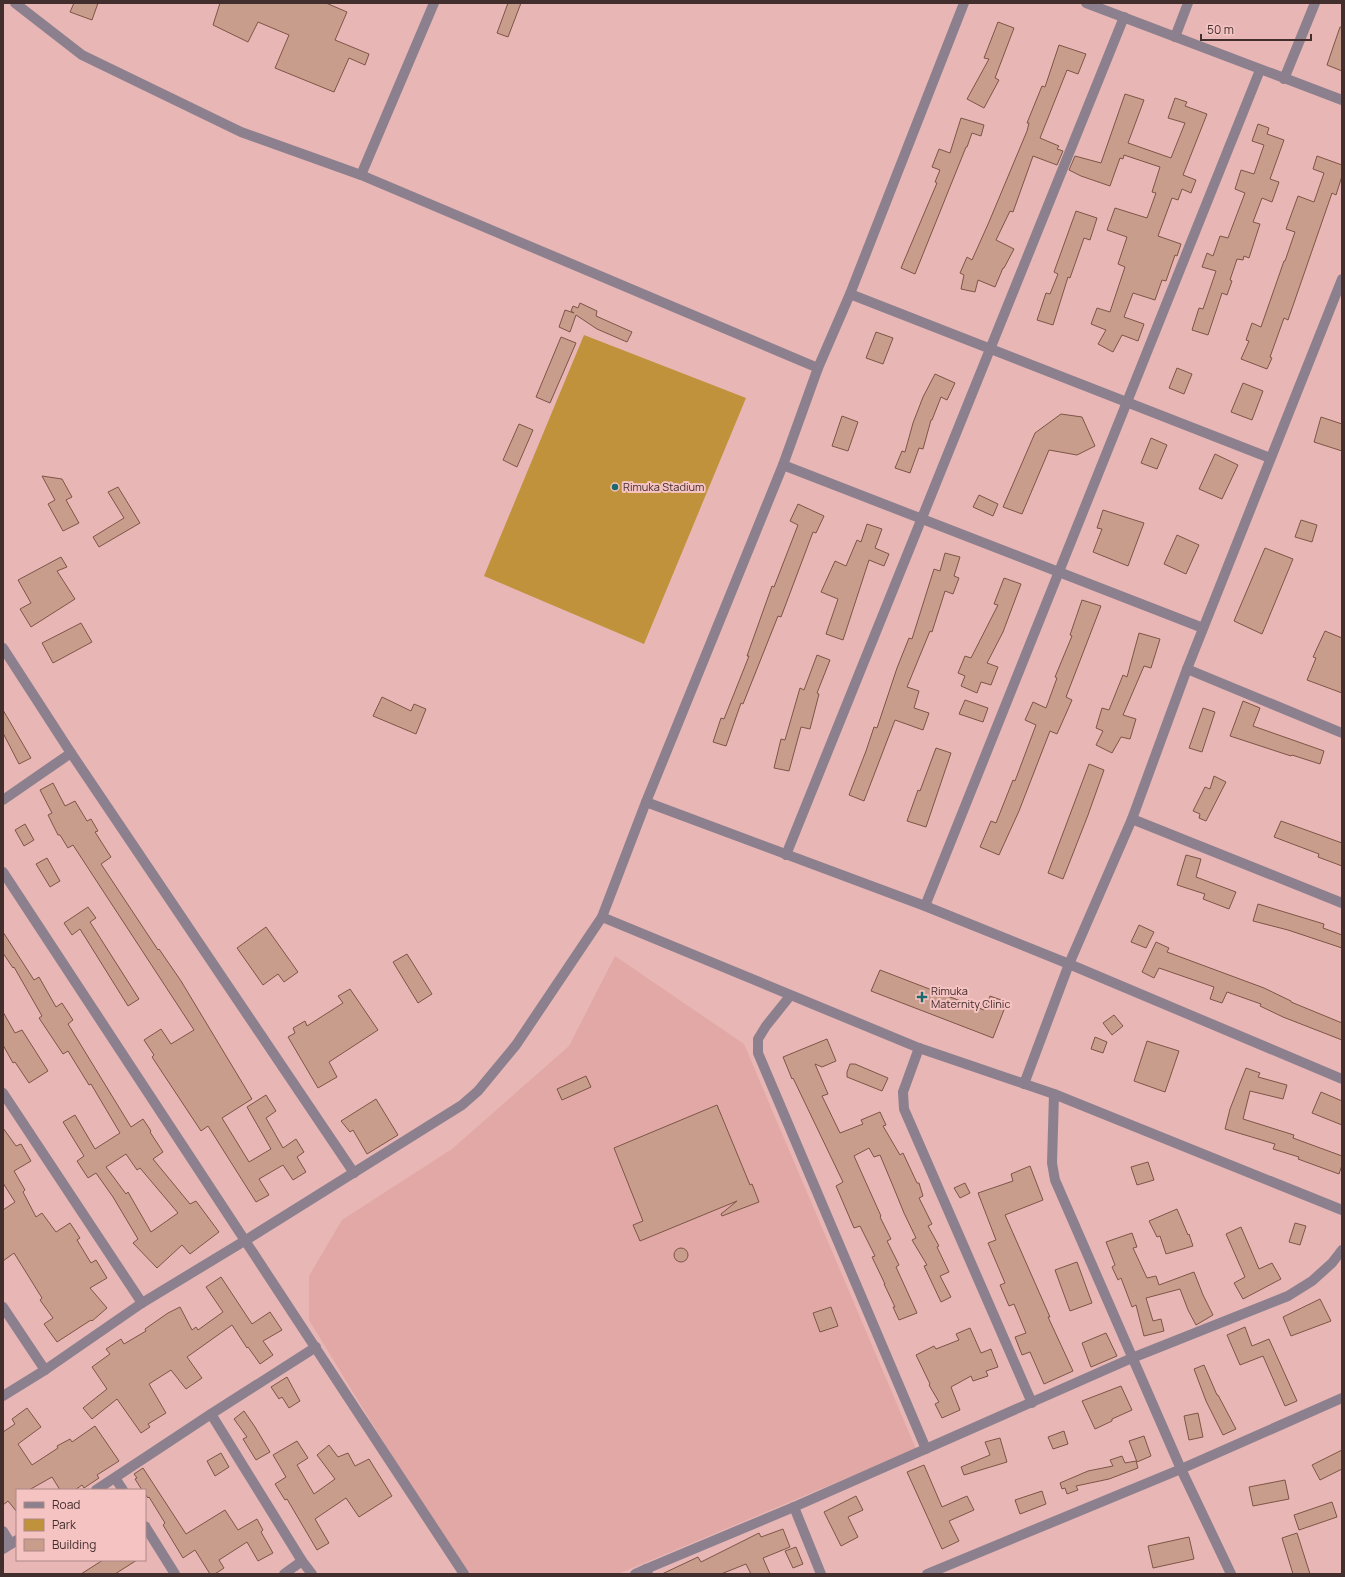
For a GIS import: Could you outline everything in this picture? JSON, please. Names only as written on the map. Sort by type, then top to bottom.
[{"type":"street","points":[[15,3],[82,55],[241,132],[361,175],[818,368]]},
{"type":"street","points":[[361,175],[434,3]]},
{"type":"street","points":[[3,1396],[45,1370],[142,1303],[462,1105],[478,1091],[516,1045],[602,917],[646,802],[783,465],[818,368],[850,294],[964,3]]},
{"type":"street","points":[[1086,3],[1342,100]]},
{"type":"street","points":[[1175,37],[1188,3]]},
{"type":"street","points":[[1284,79],[1315,3]]},
{"type":"street","points":[[786,855],[1124,17]]},
{"type":"street","points":[[925,906],[1260,70]]},
{"type":"street","points":[[1024,1084],[1069,964],[1132,819],[1187,669],[1342,278]]},
{"type":"street","points":[[850,294],[1270,458]]},
{"type":"street","points":[[783,465],[1203,628]]},
{"type":"street","points":[[3,648],[71,753],[354,1173]]},
{"type":"street","points":[[1187,669],[1342,733]]},
{"type":"street","points":[[3,800],[71,753]]},
{"type":"street","points":[[646,802],[925,906],[1069,964],[1342,1079]]},
{"type":"street","points":[[1132,819],[1342,903]]},
{"type":"street","points":[[3,872],[464,1574]]},
{"type":"street","points":[[602,917],[790,996],[920,1048],[1054,1094],[1342,1210]]},
{"type":"street","points":[[790,996],[766,1026],[758,1039],[758,1053],[926,1449]]},
{"type":"street","points":[[920,1048],[903,1092],[904,1109],[1032,1403]]},
{"type":"street","points":[[3,1092],[142,1303]]},
{"type":"street","points":[[1054,1094],[1052,1163],[1055,1180],[1181,1469],[1230,1574]]},
{"type":"street","points":[[635,1574],[647,1572],[1132,1358],[1288,1296],[1312,1281],[1332,1263],[1342,1250]]},
{"type":"street","points":[[3,1307],[45,1370]]},
{"type":"street","points":[[98,1489],[316,1347]]},
{"type":"street","points":[[927,1574],[1181,1469],[1342,1398]]},
{"type":"street","points":[[211,1414],[302,1561],[312,1574]]},
{"type":"street","points":[[115,1478],[122,1489]]},
{"type":"street","points":[[794,1508],[821,1574]]},
{"type":"street","points":[[146,1528],[175,1574]]},
{"type":"street","points":[[3,1531],[10,1544]]},
{"type":"street","points":[[284,1574],[302,1561]]},
{"type":"shaded area","points":[[615,956],[744,1044],[916,1449],[618,1574],[464,1574],[309,1320],[309,1276],[342,1220],[452,1149],[569,1046]]},
{"type":"green space","name":"Rimuka Stadium","points":[[584,335],[746,398],[644,644],[484,576]]},
{"type":"building","points":[[74,3],[98,3],[92,20],[70,12]]},
{"type":"building","points":[[220,3],[326,3],[347,12],[335,40],[369,54],[365,65],[349,58],[334,92],[275,68],[289,35],[258,22],[248,42],[213,25]]},
{"type":"building","points":[[508,3],[521,3],[508,37],[497,33]]},
{"type":"building","points":[[998,22],[1014,28],[995,78],[999,80],[984,108],[967,99],[989,59],[984,58]]},
{"type":"building","points":[[1340,27],[1342,27],[1342,71],[1327,65]]},
{"type":"building","points":[[1059,45],[1086,54],[1078,74],[1067,70],[1040,138],[1059,146],[1057,149],[1063,151],[1057,165],[1033,156],[1013,212],[1010,211],[996,240],[1014,249],[1003,268],[995,287],[978,280],[975,292],[961,289],[964,275],[960,273],[967,257],[972,260],[989,222],[1027,131],[1029,123],[1027,123],[1042,86],[1045,87]]},
{"type":"building","points":[[1125,94],[1144,100],[1128,143],[1171,158],[1185,123],[1168,118],[1175,98],[1187,102],[1185,106],[1207,114],[1183,175],[1196,180],[1191,193],[1182,189],[1178,200],[1172,198],[1158,236],[1181,244],[1177,256],[1175,255],[1166,281],[1162,280],[1155,300],[1133,293],[1124,317],[1144,324],[1138,341],[1122,335],[1113,352],[1098,344],[1106,330],[1091,324],[1097,308],[1110,312],[1125,267],[1118,264],[1127,237],[1107,230],[1115,208],[1147,218],[1156,193],[1152,192],[1160,167],[1124,155],[1123,159],[1120,158],[1110,186],[1081,176],[1069,170],[1075,156],[1101,163]]},
{"type":"building","points":[[961,118],[984,125],[981,136],[972,133],[915,274],[901,268],[937,183],[935,182],[940,170],[932,167],[939,149],[950,153]]},
{"type":"building","points":[[1258,124],[1269,128],[1267,134],[1284,140],[1270,179],[1279,182],[1272,202],[1262,198],[1253,222],[1260,224],[1249,258],[1244,256],[1243,260],[1237,259],[1227,295],[1222,293],[1208,335],[1192,330],[1199,308],[1203,309],[1216,271],[1202,267],[1207,253],[1213,256],[1220,236],[1228,238],[1245,193],[1235,189],[1241,170],[1254,174],[1264,145],[1252,141]]},
{"type":"building","points":[[1317,156],[1342,165],[1342,176],[1336,195],[1332,193],[1288,320],[1284,318],[1270,357],[1272,358],[1267,369],[1241,359],[1249,341],[1246,340],[1252,323],[1261,327],[1285,261],[1295,232],[1286,229],[1298,196],[1314,202],[1324,173],[1313,169]]},
{"type":"building","points":[[1076,211],[1097,218],[1090,240],[1084,238],[1070,278],[1068,277],[1053,325],[1037,320],[1046,293],[1050,294],[1058,274],[1054,272]]},
{"type":"building","points":[[580,303],[597,311],[596,316],[632,332],[627,342],[597,329],[576,315],[570,332],[559,327],[565,310],[574,313],[571,311],[573,306],[578,308]]},
{"type":"building","points":[[876,332],[893,338],[883,364],[866,358]]},
{"type":"building","points":[[561,337],[576,343],[550,403],[536,397]]},
{"type":"building","points":[[1177,368],[1192,374],[1184,394],[1169,388]]},
{"type":"building","points":[[935,374],[955,383],[947,400],[941,397],[931,420],[923,449],[919,448],[910,473],[895,468],[902,451],[905,452],[913,423],[923,397]]},
{"type":"building","points":[[1243,383],[1263,391],[1252,420],[1231,412]]},
{"type":"building","points":[[1061,414],[1082,417],[1095,446],[1077,455],[1049,450],[1022,514],[1003,507],[1035,433]]},
{"type":"building","points":[[842,416],[858,422],[848,451],[832,446]]},
{"type":"building","points":[[1321,417],[1342,424],[1342,451],[1314,442]]},
{"type":"building","points":[[519,424],[533,430],[517,467],[503,460]]},
{"type":"building","points":[[1151,438],[1167,445],[1157,469],[1141,463]]},
{"type":"building","points":[[1215,454],[1238,465],[1222,499],[1199,489]]},
{"type":"building","points":[[42,476],[62,479],[72,497],[66,500],[79,523],[63,531],[48,504],[55,500]]},
{"type":"building","points":[[118,487],[140,523],[99,547],[93,537],[124,518],[108,492]]},
{"type":"building","points":[[979,495],[998,504],[993,516],[973,507]]},
{"type":"building","points":[[798,504],[824,516],[816,533],[813,532],[781,617],[778,616],[743,704],[741,703],[726,746],[713,742],[721,718],[724,719],[749,656],[747,656],[772,586],[774,587],[798,525],[790,521]]},
{"type":"building","points":[[1103,510],[1144,523],[1128,566],[1093,552],[1102,529],[1097,528]]},
{"type":"building","points":[[1301,520],[1317,525],[1312,542],[1295,537]]},
{"type":"building","points":[[867,524],[882,529],[875,548],[889,554],[884,566],[869,560],[843,640],[826,634],[838,599],[821,592],[835,561],[846,566],[857,540],[861,542]]},
{"type":"building","points":[[1177,535],[1199,545],[1186,574],[1164,564]]},
{"type":"building","points":[[1265,548],[1293,559],[1262,634],[1234,621]]},
{"type":"building","points":[[945,553],[960,557],[954,576],[959,578],[953,594],[945,591],[932,632],[930,631],[907,687],[919,691],[914,708],[929,713],[923,730],[895,720],[864,801],[849,795],[874,727],[877,728],[897,668],[909,638],[912,639],[934,569],[940,571]]},
{"type":"building","points":[[61,557],[67,567],[57,571],[75,599],[31,627],[20,609],[31,603],[18,580]]},
{"type":"building","points":[[1004,578],[1021,584],[1003,632],[987,663],[998,667],[991,685],[981,682],[977,693],[961,686],[965,676],[958,673],[965,656],[971,658],[998,605],[994,604]]},
{"type":"building","points":[[1082,600],[1101,606],[1066,697],[1072,700],[1057,734],[1050,731],[1019,811],[999,855],[980,847],[991,821],[996,823],[1013,780],[1015,781],[1036,725],[1025,720],[1033,702],[1046,708],[1057,678],[1055,677],[1072,636],[1070,635]]},
{"type":"building","points":[[81,623],[92,642],[53,663],[42,643]]},
{"type":"building","points":[[1325,631],[1342,638],[1342,693],[1307,680],[1316,658],[1313,657]]},
{"type":"building","points":[[1139,633],[1160,639],[1151,668],[1144,666],[1123,715],[1136,719],[1130,739],[1121,737],[1112,753],[1096,745],[1103,731],[1096,728],[1102,708],[1109,710],[1123,675],[1127,677]]},
{"type":"building","points":[[817,655],[830,660],[817,693],[819,694],[810,729],[801,727],[789,771],[774,768],[781,739],[785,740],[800,688],[804,690]]},
{"type":"building","points":[[382,697],[411,711],[414,704],[426,709],[416,734],[373,716]]},
{"type":"building","points":[[965,700],[988,708],[983,722],[959,714]]},
{"type":"building","points":[[1243,701],[1260,708],[1253,726],[1324,751],[1320,764],[1230,736]]},
{"type":"building","points":[[1203,708],[1215,712],[1202,752],[1189,748]]},
{"type":"building","points":[[3,710],[31,758],[19,764],[3,733]]},
{"type":"building","points":[[936,748],[951,753],[926,827],[907,821],[918,790],[920,791]]},
{"type":"building","points":[[1089,764],[1104,770],[1063,879],[1048,873]]},
{"type":"building","points":[[1214,776],[1226,782],[1206,821],[1199,818],[1200,814],[1193,811],[1205,787],[1210,789]]},
{"type":"building","points":[[53,783],[65,806],[75,801],[87,821],[91,819],[98,831],[95,832],[111,857],[101,864],[158,950],[159,949],[181,981],[252,1099],[222,1118],[249,1162],[271,1149],[247,1107],[266,1095],[276,1111],[266,1118],[283,1148],[296,1139],[304,1152],[297,1157],[306,1172],[293,1180],[283,1165],[259,1179],[269,1195],[256,1202],[208,1126],[201,1131],[152,1057],[154,1055],[144,1040],[161,1029],[171,1044],[194,1030],[73,845],[68,848],[60,835],[58,835],[48,815],[52,813],[40,790]]},
{"type":"building","points":[[1281,821],[1342,843],[1342,866],[1318,857],[1319,854],[1274,837]]},
{"type":"building","points":[[25,824],[34,840],[24,846],[15,830]]},
{"type":"building","points":[[1186,855],[1201,859],[1196,877],[1236,892],[1229,909],[1203,899],[1205,894],[1177,885]]},
{"type":"building","points":[[47,858],[60,881],[50,887],[36,864]]},
{"type":"building","points":[[1258,904],[1324,924],[1323,928],[1342,935],[1342,948],[1288,930],[1253,921]]},
{"type":"building","points":[[88,907],[96,918],[90,922],[139,999],[128,1006],[80,929],[72,935],[64,923]]},
{"type":"building","points":[[1139,925],[1154,932],[1146,948],[1131,942]]},
{"type":"building","points":[[266,927],[298,972],[284,982],[278,974],[263,985],[237,948]]},
{"type":"building","points":[[3,932],[34,980],[39,977],[56,1007],[62,1003],[73,1020],[68,1024],[131,1127],[143,1119],[151,1131],[150,1132],[163,1152],[153,1159],[190,1204],[196,1201],[219,1232],[190,1254],[182,1245],[157,1268],[133,1243],[138,1239],[113,1197],[96,1173],[88,1178],[77,1161],[84,1156],[63,1122],[75,1115],[95,1149],[120,1133],[91,1084],[89,1085],[68,1051],[63,1054],[39,1018],[42,1016],[14,967],[13,968],[3,953]],"holes":[[[126,1154],[137,1170],[140,1168],[178,1213],[151,1232],[128,1192],[126,1194],[106,1167]]]},
{"type":"building","points":[[1156,942],[1169,948],[1167,952],[1264,988],[1291,1002],[1342,1023],[1342,1040],[1283,1017],[1260,1006],[1261,1004],[1227,992],[1222,1003],[1210,999],[1214,987],[1159,968],[1154,978],[1142,972]]},
{"type":"building","points":[[407,954],[432,994],[418,1003],[393,962]]},
{"type":"building","points":[[880,970],[984,1010],[990,996],[1007,1002],[993,1038],[871,991]]},
{"type":"building","points":[[350,989],[378,1030],[329,1062],[337,1077],[318,1088],[288,1037],[295,1033],[293,1028],[305,1021],[307,1026],[343,1003],[338,996]]},
{"type":"building","points":[[3,1012],[15,1033],[22,1030],[48,1071],[29,1083],[15,1062],[13,1063],[3,1045]]},
{"type":"building","points":[[1114,1015],[1123,1026],[1112,1035],[1103,1023]]},
{"type":"building","points":[[1095,1037],[1107,1042],[1103,1053],[1091,1049]]},
{"type":"building","points":[[827,1039],[836,1061],[822,1067],[815,1064],[828,1094],[822,1096],[840,1133],[863,1124],[861,1120],[880,1112],[886,1125],[883,1126],[900,1155],[903,1153],[917,1183],[919,1183],[923,1196],[919,1198],[932,1224],[928,1226],[939,1246],[937,1247],[949,1272],[940,1276],[951,1297],[941,1302],[924,1266],[927,1265],[912,1240],[916,1238],[880,1155],[874,1157],[869,1148],[854,1156],[891,1239],[887,1241],[899,1265],[896,1267],[917,1313],[899,1320],[893,1307],[895,1307],[872,1257],[875,1256],[860,1226],[854,1228],[836,1186],[843,1182],[793,1078],[792,1079],[783,1057]]},
{"type":"building","points":[[1147,1041],[1179,1051],[1165,1092],[1134,1081]]},
{"type":"building","points":[[850,1064],[855,1064],[888,1078],[882,1091],[847,1077]]},
{"type":"building","points":[[1246,1068],[1260,1073],[1258,1077],[1287,1085],[1283,1099],[1250,1091],[1243,1119],[1294,1135],[1293,1138],[1342,1156],[1342,1165],[1339,1174],[1298,1159],[1299,1157],[1273,1149],[1275,1144],[1225,1129],[1230,1109]]},
{"type":"building","points":[[586,1076],[591,1087],[562,1100],[557,1089]]},
{"type":"building","points":[[1321,1092],[1342,1101],[1342,1125],[1312,1113]]},
{"type":"building","points":[[376,1099],[398,1135],[367,1154],[353,1130],[350,1132],[341,1121]]},
{"type":"building","points":[[717,1105],[750,1185],[752,1184],[759,1202],[722,1216],[721,1214],[737,1201],[640,1241],[633,1225],[643,1221],[614,1148]]},
{"type":"building","points":[[3,1128],[16,1146],[21,1144],[31,1161],[14,1171],[25,1190],[23,1192],[36,1217],[42,1213],[56,1232],[70,1223],[80,1238],[77,1240],[91,1263],[96,1260],[107,1278],[90,1288],[107,1308],[92,1321],[91,1320],[57,1342],[44,1324],[53,1318],[40,1300],[42,1298],[14,1253],[3,1261],[3,1210],[15,1202],[3,1183]]},
{"type":"building","points":[[1148,1162],[1154,1180],[1137,1185],[1131,1167]]},
{"type":"building","points":[[1030,1166],[1043,1200],[1005,1215],[1050,1317],[1048,1317],[1073,1371],[1044,1384],[1030,1352],[1022,1355],[1015,1337],[1026,1333],[1014,1304],[1009,1306],[1000,1285],[1005,1283],[988,1243],[996,1240],[978,1193],[1013,1181],[1011,1174]]},
{"type":"building","points":[[965,1183],[970,1193],[960,1198],[954,1188]]},
{"type":"building","points":[[1177,1209],[1193,1246],[1166,1254],[1160,1236],[1157,1237],[1149,1221]]},
{"type":"building","points":[[1295,1223],[1306,1226],[1300,1245],[1289,1242]]},
{"type":"building","points":[[1241,1227],[1259,1269],[1272,1263],[1281,1279],[1243,1299],[1234,1283],[1245,1277],[1226,1234]]},
{"type":"building","points":[[1132,1233],[1137,1247],[1133,1248],[1147,1278],[1156,1276],[1159,1285],[1194,1272],[1213,1315],[1196,1325],[1188,1310],[1180,1289],[1146,1298],[1153,1321],[1161,1319],[1164,1331],[1144,1336],[1136,1305],[1132,1307],[1121,1278],[1118,1280],[1112,1267],[1115,1265],[1106,1242]]},
{"type":"building","points":[[681,1248],[686,1250],[688,1255],[686,1260],[681,1262],[676,1260],[674,1255],[676,1250]]},
{"type":"building","points":[[1077,1262],[1092,1303],[1070,1311],[1055,1270]]},
{"type":"building","points":[[221,1277],[252,1324],[270,1312],[282,1330],[263,1341],[273,1355],[260,1364],[248,1347],[247,1348],[232,1325],[187,1357],[202,1378],[186,1389],[171,1370],[149,1384],[166,1413],[148,1424],[150,1427],[141,1433],[117,1399],[92,1419],[83,1408],[107,1389],[92,1367],[110,1354],[106,1349],[121,1339],[124,1344],[146,1331],[145,1329],[168,1313],[180,1307],[192,1330],[196,1327],[198,1330],[223,1312],[206,1287]]},
{"type":"building","points":[[1320,1299],[1331,1321],[1291,1336],[1283,1317]]},
{"type":"building","points":[[831,1307],[838,1326],[820,1332],[813,1313]]},
{"type":"building","points":[[1245,1327],[1252,1346],[1269,1339],[1297,1401],[1285,1406],[1263,1356],[1240,1365],[1227,1335]]},
{"type":"building","points":[[970,1328],[981,1353],[991,1349],[998,1367],[986,1371],[988,1376],[973,1381],[971,1376],[951,1387],[960,1410],[942,1418],[935,1404],[939,1402],[929,1385],[930,1384],[916,1355],[934,1346],[936,1349],[959,1340],[956,1334]]},
{"type":"building","points":[[1106,1333],[1117,1356],[1091,1367],[1082,1343]]},
{"type":"building","points":[[1204,1365],[1217,1395],[1236,1429],[1223,1435],[1206,1401],[1194,1369]]},
{"type":"building","points":[[287,1377],[300,1401],[289,1408],[282,1397],[279,1399],[271,1387]]},
{"type":"building","points":[[1121,1386],[1132,1410],[1095,1429],[1082,1401]]},
{"type":"building","points":[[27,1408],[41,1427],[18,1444],[32,1465],[58,1448],[57,1446],[70,1439],[72,1442],[95,1426],[119,1461],[97,1475],[99,1478],[84,1488],[82,1485],[76,1489],[59,1489],[52,1477],[31,1489],[16,1489],[16,1511],[8,1501],[3,1505],[3,1432],[15,1424],[12,1419]]},
{"type":"building","points":[[244,1411],[270,1452],[256,1460],[243,1439],[247,1437],[234,1419]]},
{"type":"building","points":[[1198,1413],[1203,1437],[1189,1440],[1184,1416]]},
{"type":"building","points":[[1064,1431],[1068,1444],[1053,1449],[1048,1437]]},
{"type":"building","points":[[1144,1436],[1151,1456],[1137,1462],[1129,1441]]},
{"type":"building","points":[[1000,1438],[1007,1462],[964,1475],[961,1467],[990,1455],[985,1442]]},
{"type":"building","points":[[297,1441],[308,1458],[297,1465],[314,1494],[335,1479],[317,1455],[329,1445],[338,1457],[348,1453],[355,1466],[369,1459],[392,1496],[359,1517],[346,1498],[315,1519],[329,1543],[317,1550],[287,1499],[285,1500],[275,1484],[286,1477],[273,1455]]},
{"type":"building","points":[[1342,1450],[1342,1469],[1320,1480],[1312,1465]]},
{"type":"building","points":[[221,1453],[229,1467],[215,1476],[207,1461]]},
{"type":"building","points":[[1122,1456],[1125,1463],[1136,1461],[1138,1468],[1109,1479],[1076,1486],[1078,1490],[1067,1494],[1065,1488],[1062,1489],[1060,1483],[1088,1471],[1113,1466],[1110,1460]]},
{"type":"building","points":[[924,1465],[942,1507],[967,1496],[974,1510],[949,1521],[959,1541],[942,1549],[907,1472]]},
{"type":"building","points":[[143,1468],[186,1534],[225,1510],[238,1530],[257,1519],[263,1530],[261,1532],[273,1553],[258,1561],[247,1542],[219,1560],[224,1568],[215,1574],[210,1574],[195,1550],[183,1558],[163,1525],[165,1523],[149,1497],[148,1498],[146,1495],[146,1489],[141,1489],[135,1479],[137,1478],[134,1474]]},
{"type":"building","points":[[1285,1480],[1289,1499],[1253,1506],[1249,1487]]},
{"type":"building","points":[[1042,1491],[1046,1504],[1020,1514],[1015,1500]]},
{"type":"building","points":[[856,1496],[863,1510],[848,1517],[858,1537],[841,1546],[824,1512]]},
{"type":"building","points":[[1332,1502],[1337,1517],[1299,1530],[1294,1515]]},
{"type":"building","points":[[783,1529],[790,1547],[763,1558],[770,1574],[751,1574],[746,1564],[721,1574],[662,1574],[698,1557],[701,1562],[759,1533],[761,1537]]},
{"type":"building","points":[[1297,1533],[1310,1574],[1293,1574],[1282,1538]]},
{"type":"building","points":[[1189,1537],[1194,1559],[1153,1568],[1148,1546]]},
{"type":"building","points":[[796,1547],[803,1564],[793,1568],[785,1551]]},
{"type":"building","points":[[101,1561],[135,1561],[115,1574],[81,1574]]},
{"type":"place","name":"Rimuka Stadium","points":[[615,487]]},
{"type":"place","name":"Rimuka Maternity Clinic","points":[[922,997]]}]
